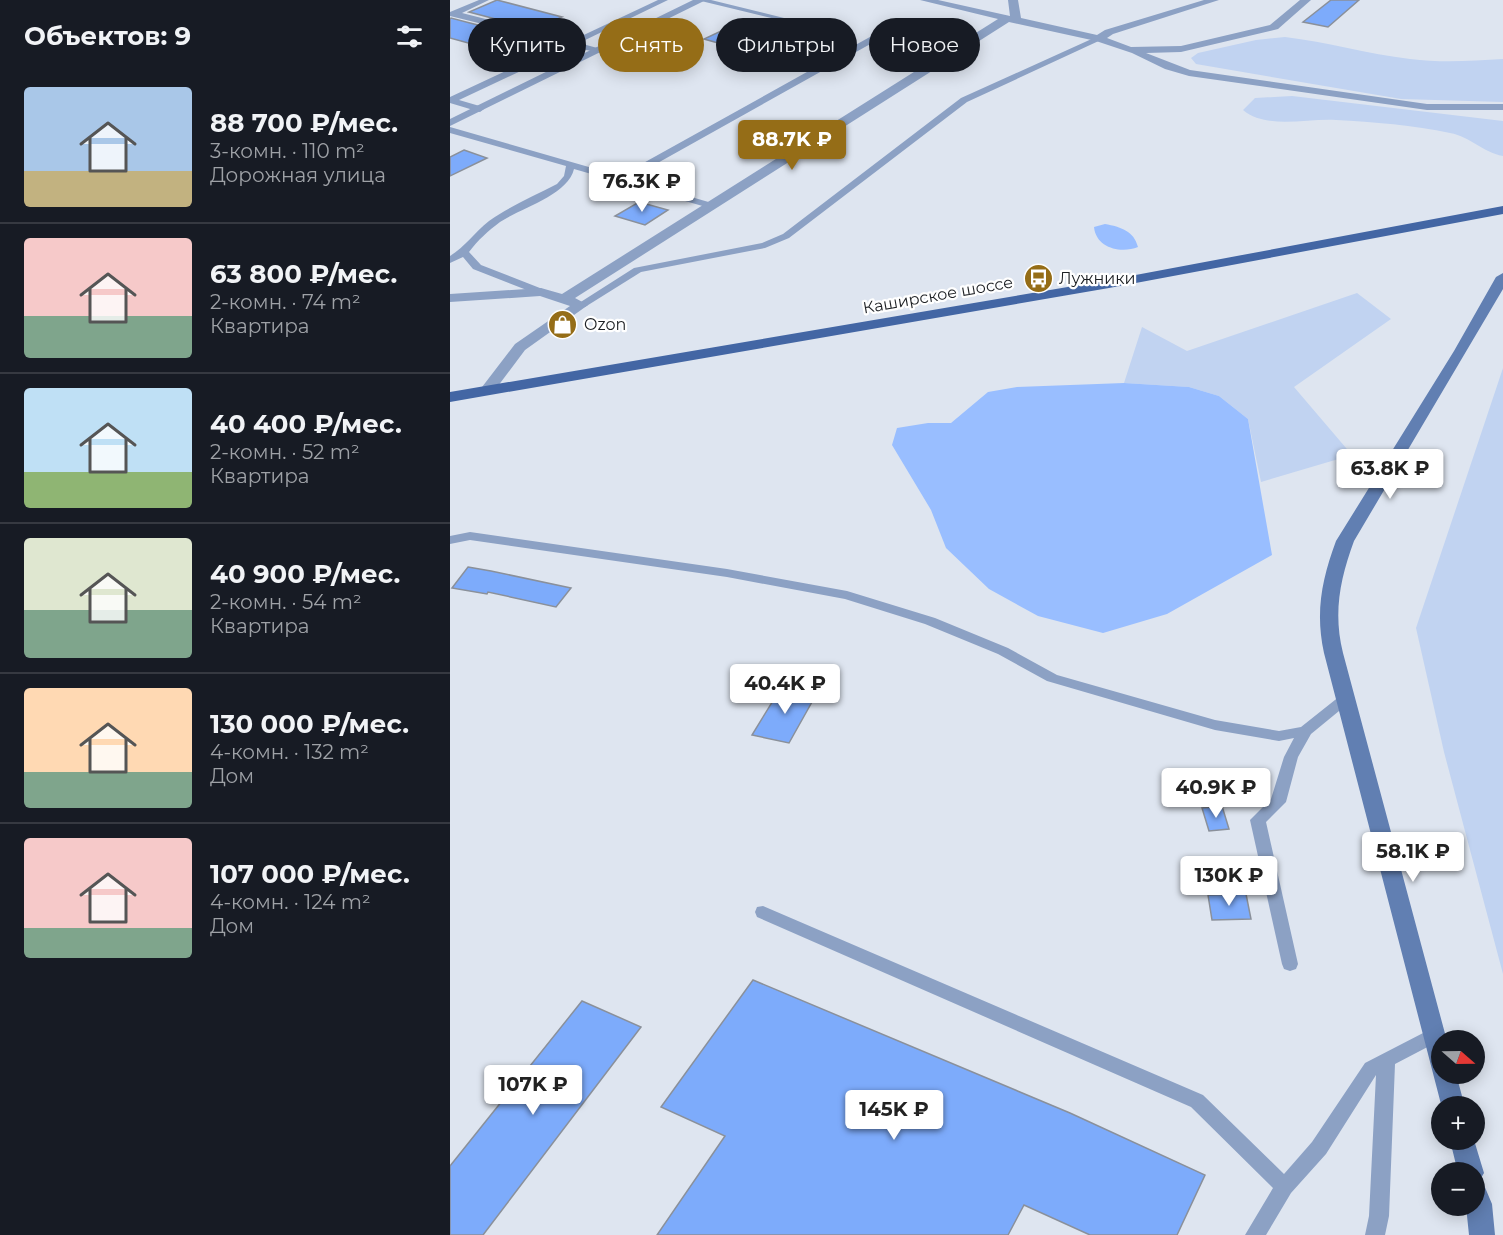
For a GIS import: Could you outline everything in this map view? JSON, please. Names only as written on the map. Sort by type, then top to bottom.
[{"type":"main road","name":"Каширское шоссе","points":[[450,398],[780,343],[1066,290],[1275,255],[1503,210]]},
{"type":"street","points":[[665,18],[701,0]]},
{"type":"street","points":[[925,0],[1099,39],[1189,73],[1427,107],[1503,107]]},
{"type":"street","points":[[1011,21],[1013,0]]},
{"type":"street","points":[[1099,39],[1109,32],[1214,0]]},
{"type":"street","points":[[1130,50],[1180,49],[1274,27],[1306,0]]},
{"type":"street","points":[[980,36],[1011,21]]},
{"type":"street","points":[[450,123],[598,51]]},
{"type":"street","points":[[564,299],[920,72]]},
{"type":"street","points":[[1431,1030],[1330,645],[1327,613],[1332,575],[1345,541],[1461,351],[1503,277]]},
{"type":"street","points":[[450,298],[541,292],[581,305]]},
{"type":"street","points":[[487,391],[520,347],[581,305]]},
{"type":"street","points":[[1480,1216],[1482,1235]]},
{"type":"lane","points":[[453,14],[485,0]]},
{"type":"lane","points":[[586,39],[664,0]]},
{"type":"lane","points":[[701,0],[778,18]]},
{"type":"lane","points":[[453,14],[468,18]]},
{"type":"lane","points":[[581,305],[638,270],[765,245],[786,236],[964,100],[1099,39]]},
{"type":"lane","points":[[622,179],[869,41]]},
{"type":"lane","points":[[586,48],[598,51]]},
{"type":"lane","points":[[451,100],[513,72]]},
{"type":"lane","points":[[451,100],[480,109]]},
{"type":"lane","points":[[450,130],[709,205]]},
{"type":"lane","points":[[450,260],[464,252],[472,239],[491,224],[560,186],[568,176],[571,165]]},
{"type":"lane","points":[[464,252],[477,267],[541,292]]},
{"type":"lane","points":[[450,540],[470,536],[727,573],[846,595],[930,621],[1002,651],[1052,678],[1108,696],[1215,725],[1280,736],[1305,731]]},
{"type":"lane","points":[[1290,964],[1258,820],[1278,802],[1291,757],[1305,731],[1346,699]]},
{"type":"lane","points":[[763,912],[1197,1101],[1284,1187]]},
{"type":"lane","points":[[1255,1235],[1284,1187],[1319,1148],[1371,1068],[1431,1037]]},
{"type":"lane","points":[[1375,1235],[1379,1216],[1386,1061]]},
{"type":"shaded area","points":[[1285,37],[1422,60],[1503,59],[1503,102],[1401,99],[1196,64],[1191,58],[1198,53],[1256,40]]},
{"type":"shaded area","points":[[1292,96],[1503,121],[1503,156],[1457,135],[1436,130],[1336,120],[1288,122],[1264,120],[1243,110],[1255,98]]},
{"type":"shaded area","points":[[1357,293],[1391,319],[1294,387],[1352,455],[1261,482],[1248,419],[1219,396],[1189,387],[1124,383],[1142,327],[1187,351]]},
{"type":"shaded area","points":[[1503,368],[1503,974],[1444,752],[1416,628]]},
{"type":"water","points":[[1105,224],[1130,233],[1138,247],[1124,250],[1104,244],[1099,240],[1094,227]]},
{"type":"water","points":[[1124,383],[1189,387],[1219,396],[1248,419],[1272,555],[1167,614],[1103,633],[1038,616],[989,589],[946,548],[931,510],[892,445],[897,428],[928,423],[951,423],[988,392],[1017,387]]},
{"type":"building","points":[[497,0],[562,17],[492,18],[469,12]]},
{"type":"building","points":[[1331,0],[1359,0],[1328,27],[1303,22]]},
{"type":"building","points":[[451,18],[468,22],[468,43],[450,38]]},
{"type":"building","points":[[716,33],[716,42],[704,39]]},
{"type":"building","points":[[464,150],[487,158],[450,176],[450,157]]},
{"type":"building","points":[[639,202],[668,210],[645,225],[615,216]]},
{"type":"building","points":[[468,567],[571,588],[556,607],[488,592],[487,594],[452,588]]},
{"type":"building","points":[[782,686],[817,693],[789,743],[752,735]]},
{"type":"building","points":[[1222,806],[1229,829],[1209,831],[1202,808]]},
{"type":"building","points":[[1246,894],[1251,919],[1212,920],[1208,895]]},
{"type":"building","points":[[753,980],[1070,1113],[1205,1175],[1177,1235],[1090,1235],[1024,1205],[1008,1235],[657,1235],[725,1136],[661,1107]]},
{"type":"building","points":[[582,1001],[641,1027],[483,1235],[450,1235],[450,1166]]},
{"type":"place","name":"Лужники","points":[[1038,278]]},
{"type":"place","name":"Ozon","points":[[563,324]]}]
